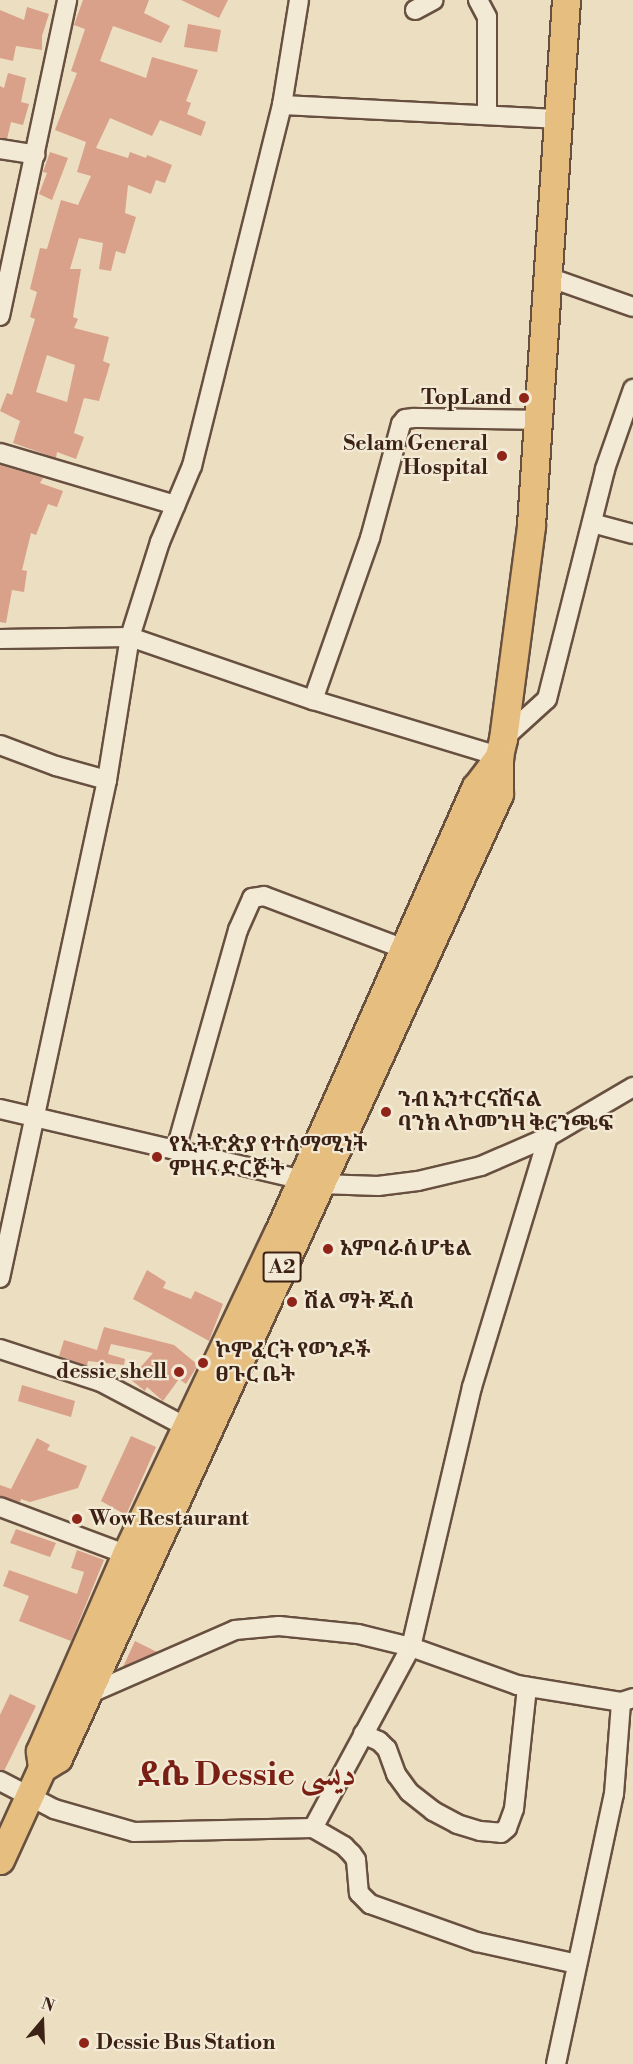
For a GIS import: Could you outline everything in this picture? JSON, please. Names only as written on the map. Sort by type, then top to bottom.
[{"type":"highway","name":"A2","points":[[0,1860],[42,1768],[58,1758],[76,1693],[137,1558],[415,953],[499,794],[501,747],[531,525],[536,420],[566,0]]},
{"type":"street","points":[[0,316],[36,155],[67,0]]},
{"type":"street","points":[[0,1278],[107,780],[130,637],[152,565],[192,466],[282,105],[299,0]]},
{"type":"street","points":[[415,10],[434,0]]},
{"type":"street","points":[[478,0],[487,16],[487,115]]},
{"type":"street","points":[[282,105],[557,119]]},
{"type":"street","points":[[0,149],[36,155]]},
{"type":"street","points":[[548,277],[633,307]]},
{"type":"street","points":[[0,639],[130,637],[313,700],[501,747],[547,699],[605,469],[633,389]]},
{"type":"street","points":[[313,700],[370,538],[401,424],[405,419],[414,418],[536,420]]},
{"type":"street","points":[[0,453],[175,505]]},
{"type":"street","points":[[592,523],[633,534]]},
{"type":"street","points":[[0,745],[56,766],[107,780]]},
{"type":"street","points":[[176,1149],[238,930],[252,898],[264,896],[415,953]]},
{"type":"street","points":[[0,1109],[310,1182],[378,1186],[418,1181],[481,1166],[548,1137],[633,1087]]},
{"type":"street","points":[[313,1828],[411,1647],[472,1387],[548,1137]]},
{"type":"street","points":[[0,1349],[101,1382],[196,1431]]},
{"type":"street","points":[[0,1507],[137,1558]]},
{"type":"street","points":[[76,1693],[235,1630],[279,1626],[358,1634],[411,1647],[526,1687],[627,1700],[614,1794],[556,2064]]},
{"type":"street","points":[[363,1734],[387,1749],[396,1774],[409,1792],[433,1811],[457,1824],[480,1832],[501,1833],[507,1828],[514,1809],[526,1687]]},
{"type":"street","points":[[0,1781],[26,1806],[54,1809],[134,1832],[313,1828],[344,1846],[352,1854],[356,1860],[359,1893],[370,1904],[477,1942],[577,1964]]},
{"type":"building","points":[[83,0],[149,0],[144,13],[170,26],[161,43],[113,26],[100,61],[146,78],[152,57],[198,70],[186,101],[191,103],[187,114],[206,122],[201,136],[160,120],[152,136],[110,118],[96,148],[128,158],[130,152],[146,158],[147,155],[172,165],[165,183],[156,180],[151,194],[128,185],[125,213],[136,217],[125,254],[116,251],[111,271],[99,269],[103,243],[79,238],[70,269],[81,269],[73,317],[78,319],[74,328],[109,337],[103,361],[110,364],[99,401],[84,398],[74,433],[84,437],[76,459],[57,452],[56,458],[13,443],[20,421],[0,411],[7,393],[12,395],[35,319],[30,317],[37,292],[30,289],[40,248],[47,249],[61,200],[78,205],[91,176],[77,172],[86,142],[55,130],[77,73],[71,71],[85,29],[74,25]],"holes":[[[47,355],[75,365],[67,402],[36,392]]]},
{"type":"building","points":[[181,0],[228,0],[219,18]]},
{"type":"building","points":[[27,7],[49,14],[42,36],[42,50],[16,46],[13,61],[0,58],[0,10],[24,20]]},
{"type":"building","points":[[188,24],[221,30],[217,52],[184,47]]},
{"type":"building","points":[[8,73],[26,78],[21,102],[29,104],[23,125],[11,122],[7,139],[0,138],[0,86],[4,88]]},
{"type":"building","points":[[50,152],[68,158],[52,200],[39,194],[47,173],[43,172]]},
{"type":"building","points":[[0,465],[43,478],[40,483],[63,491],[57,507],[48,504],[36,535],[31,533],[22,570],[27,571],[24,592],[12,590],[6,623],[0,622]]},
{"type":"building","points":[[147,1270],[166,1282],[163,1288],[191,1299],[195,1291],[223,1304],[209,1341],[133,1299]]},
{"type":"building","points":[[104,1327],[174,1345],[198,1365],[186,1384],[179,1379],[163,1401],[147,1387],[145,1391],[130,1379],[153,1353],[111,1344],[108,1354],[125,1359],[124,1365],[88,1361],[87,1366],[59,1356],[64,1340],[97,1350]]},
{"type":"building","points":[[22,1385],[75,1401],[71,1417],[18,1401]]},
{"type":"building","points":[[131,1436],[156,1447],[126,1515],[101,1501]]},
{"type":"building","points":[[37,1438],[50,1445],[47,1450],[87,1466],[78,1488],[30,1502],[21,1499],[20,1502],[0,1496],[0,1485],[11,1489]]},
{"type":"building","points":[[16,1529],[56,1543],[50,1557],[10,1543]]},
{"type":"building","points":[[77,1550],[104,1560],[71,1641],[19,1621],[29,1596],[3,1586],[9,1570],[77,1594],[84,1572],[71,1568]]},
{"type":"building","points":[[135,1641],[157,1652],[123,1667]]},
{"type":"building","points":[[10,1694],[36,1706],[4,1771],[0,1770],[0,1715]]},
{"type":"place","name":"TopLand","points":[[524,398]]},
{"type":"place","name":"Selam General Hospital","points":[[502,456]]},
{"type":"place","name":"ንብ ኢንተርናሽናል ባንክ ላኮመንዛ ቅርንጫፍ","points":[[386,1112]]},
{"type":"place","name":"የኢትዮጵያ የተስማሚነት ምዘና ድርጅት","points":[[157,1157]]},
{"type":"place","name":"አምባራስ ሆቴል","points":[[328,1249]]},
{"type":"place","name":"ሽል ማት ጁስ","points":[[292,1302]]},
{"type":"place","name":"ኮምፈርት የወንዶች ፀጉር ቤት","points":[[203,1363]]},
{"type":"place","name":"dessie shell","points":[[179,1372]]},
{"type":"place","name":"Wow Restaurant","points":[[77,1519]]},
{"type":"place","name":"Dessie Bus Station","points":[[84,2043]]},
{"type":"district","name":"ደሴ Dessie ديسى","points":[[247,1776]]}]
